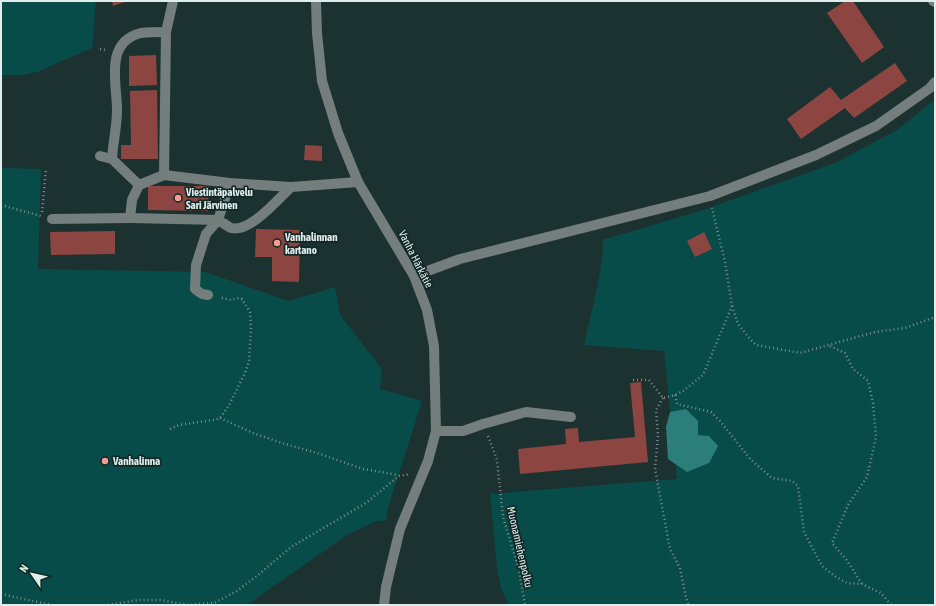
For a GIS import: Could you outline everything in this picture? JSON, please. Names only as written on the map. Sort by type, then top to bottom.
[{"type":"street","points":[[164,175],[166,32],[173,1]]},
{"type":"street","name":"Vanha Härkätie","points":[[316,1],[317,33],[322,81],[338,133],[358,182],[414,276],[427,310],[434,346],[436,431],[428,461],[400,529],[386,587],[384,605]]},
{"type":"street","points":[[112,159],[117,111],[114,62],[119,49],[128,39],[141,34],[166,32]]},
{"type":"street","points":[[414,276],[460,258],[710,196],[816,155],[876,126],[930,88],[935,82]]},
{"type":"street","points":[[100,156],[112,159],[139,185]]},
{"type":"street","points":[[130,218],[132,200],[139,185],[164,175],[230,183],[291,187],[358,182]]},
{"type":"street","points":[[208,295],[202,294],[195,288],[196,265],[206,234],[218,220],[230,183]]},
{"type":"street","points":[[47,218],[218,220],[232,228],[246,227],[257,219],[291,187]]},
{"type":"street","points":[[436,431],[463,431],[526,412],[571,416]]},
{"type":"path","points":[[1,205],[47,218],[46,169]]},
{"type":"path","points":[[710,196],[725,262],[732,306],[738,324],[750,340],[756,345],[800,353],[830,346],[875,332],[905,328],[935,317]]},
{"type":"path","points":[[170,429],[179,425],[220,418],[228,407],[249,361],[251,316],[242,299],[239,298],[231,300],[208,295]]},
{"type":"path","points":[[689,605],[687,602],[680,568],[670,549],[655,470],[658,435],[656,410],[663,398],[675,395],[702,375],[732,306]]},
{"type":"path","points":[[830,346],[845,352],[853,369],[868,382],[873,402],[876,437],[867,477],[848,505],[832,543],[846,559],[862,584]]},
{"type":"path","points":[[633,380],[649,380],[663,398]]},
{"type":"path","points":[[675,395],[678,404],[711,412],[751,460],[772,478],[792,481],[798,486],[804,532],[822,566],[836,577],[847,583],[862,584],[881,593],[891,605]]},
{"type":"path","points":[[220,418],[253,433],[363,469],[399,476],[424,471]]},
{"type":"path","name":"Muonamiehenpolku","points":[[483,424],[497,460],[503,517],[519,570],[525,605]]},
{"type":"path","points":[[108,605],[138,600],[161,600],[187,604],[214,603],[237,591],[291,547],[366,503],[399,476]]},
{"type":"path","points":[[1,594],[51,605]]},
{"type":"shaded area","points":[[1,1],[96,1],[92,48],[37,72],[23,75],[1,75]]},
{"type":"shaded area","points":[[935,99],[935,605],[509,605],[501,588],[497,568],[490,494],[677,479],[664,351],[584,345],[600,274],[603,248],[602,240],[700,211],[835,163],[897,130]]},
{"type":"shaded area","points":[[1,168],[41,169],[38,269],[205,272],[289,301],[335,287],[340,315],[382,369],[380,389],[422,401],[388,508],[386,521],[376,521],[347,535],[247,605],[1,605]]},
{"type":"shaded area","points":[[686,409],[698,421],[698,435],[709,436],[718,446],[709,463],[687,472],[668,459],[666,427],[670,412]]},
{"type":"building","points":[[112,1],[128,1],[113,6]]},
{"type":"building","points":[[845,1],[853,1],[884,47],[862,63],[827,13]]},
{"type":"building","points":[[156,55],[157,85],[129,86],[129,56]]},
{"type":"building","points":[[895,63],[907,81],[854,118],[845,108],[801,139],[787,119],[830,87],[841,100]]},
{"type":"building","points":[[157,90],[158,159],[121,159],[121,145],[131,145],[130,91]]},
{"type":"building","points":[[305,145],[322,146],[322,161],[304,160]]},
{"type":"building","name":"Viestintäpalvelu Sari Järvinen","points":[[148,186],[209,186],[208,211],[148,210]]},
{"type":"building","name":"Vanhalinnan kartano","points":[[256,229],[300,230],[299,282],[272,281],[272,257],[255,257]]},
{"type":"building","points":[[115,231],[115,254],[51,255],[50,232]]},
{"type":"building","points":[[704,232],[712,249],[695,257],[687,241]]},
{"type":"building","points":[[641,382],[648,462],[520,474],[518,449],[566,444],[565,429],[578,428],[579,442],[635,437],[630,383]]},
{"type":"place","name":"Viestintäpalvelu Sari Järvinen","points":[[178,198]]},
{"type":"place","name":"Vanhalinnan kartano","points":[[277,243]]},
{"type":"place","name":"Vanhalinna","points":[[105,461]]}]
